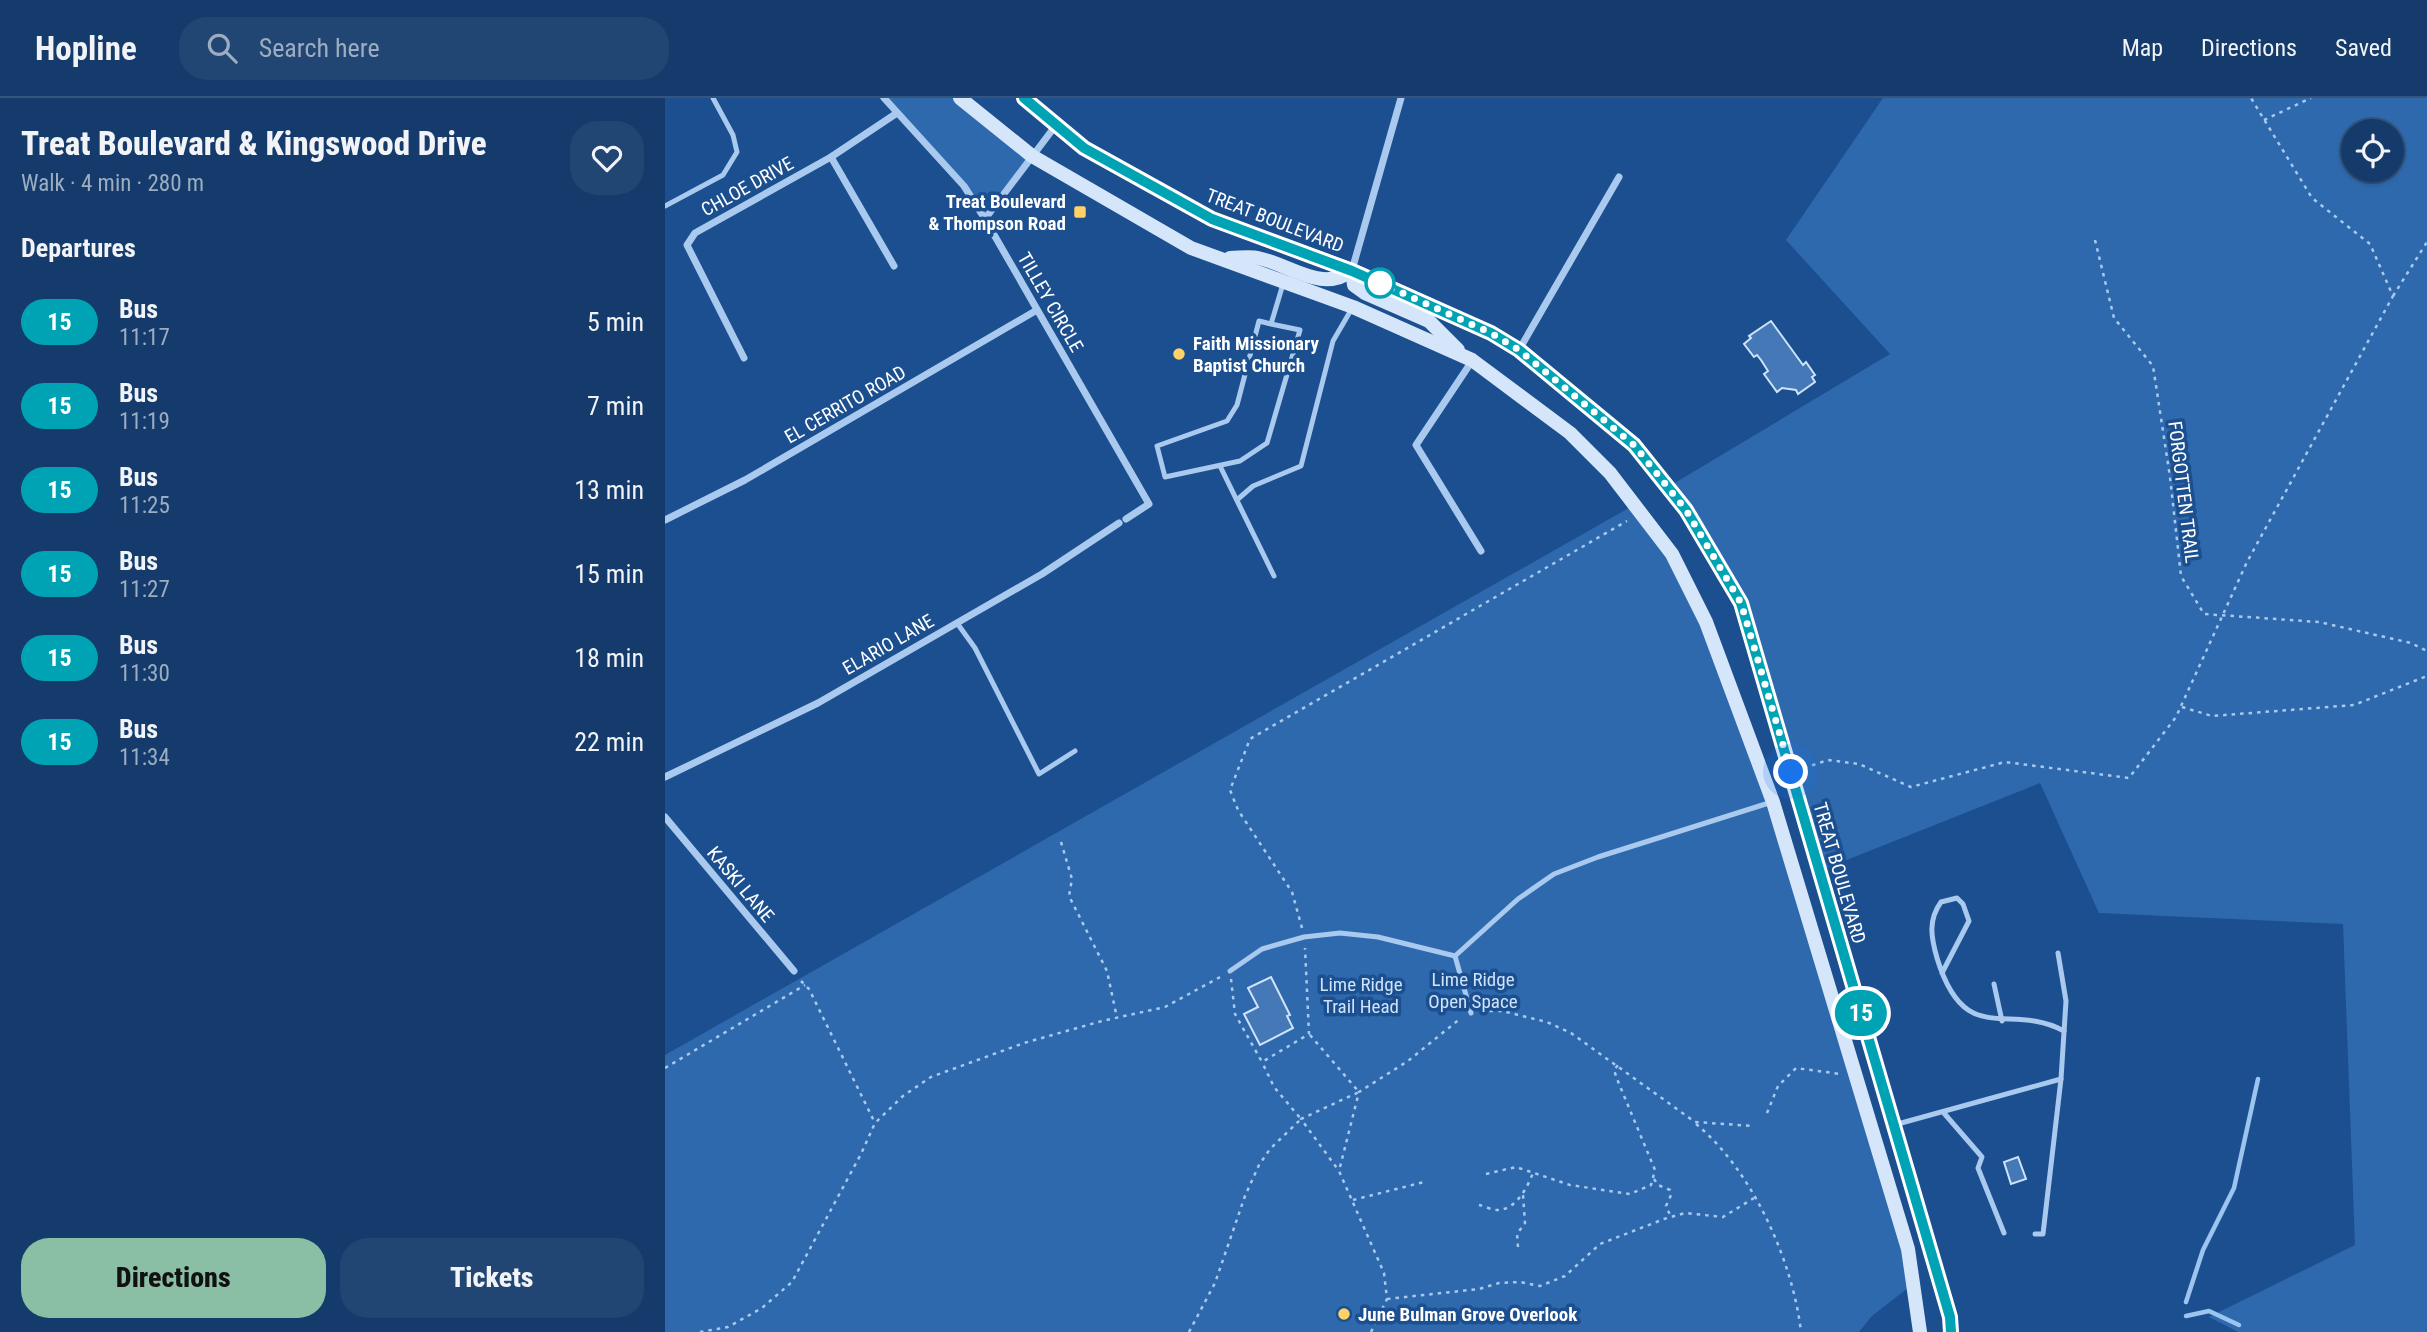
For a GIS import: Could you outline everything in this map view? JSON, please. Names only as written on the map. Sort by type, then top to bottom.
[{"type":"main road","points":[[960,98],[1032,156],[1191,248],[1353,307],[1468,358]]},
{"type":"main road","name":"TREAT BOULEVARD","points":[[1024,98],[1084,148],[1212,219],[1352,271],[1491,333],[1519,350],[1634,445],[1686,510],[1741,603],[1950,1317],[1951,1332]]},
{"type":"main road","points":[[1221,259],[1256,257],[1319,280],[1344,277],[1352,271],[1355,285],[1365,293],[1429,321],[1468,358],[1570,433],[1610,473],[1672,554],[1706,622],[1773,802],[1908,1249],[1920,1332]]},
{"type":"street","name":"TILLEY CIRCLE","points":[[884,98],[964,186],[1149,504]]},
{"type":"street","points":[[1352,271],[1401,98]]},
{"type":"street","name":"CHLOE DRIVE","points":[[744,358],[687,245],[695,233],[831,157],[897,113]]},
{"type":"street","points":[[985,219],[1056,125]]},
{"type":"street","points":[[831,157],[894,266]]},
{"type":"street","points":[[1519,350],[1619,177]]},
{"type":"street","name":"EL CERRITO ROAD","points":[[665,520],[744,480],[1037,310]]},
{"type":"street","points":[[1468,358],[1416,445],[1481,551]]},
{"type":"street","name":"ELARIO LANE","points":[[665,777],[818,702],[1042,574],[1149,504]]},
{"type":"street","name":"KASKI LANE","points":[[665,817],[794,971]]},
{"type":"lane","points":[[665,206],[723,176],[737,152],[733,135],[713,98]]},
{"type":"lane","points":[[1271,324],[1284,281]]},
{"type":"lane","points":[[1238,499],[1253,486],[1301,466],[1333,341],[1353,307]]},
{"type":"lane","points":[[1259,321],[1271,324],[1300,330],[1267,443],[1240,461],[1165,477],[1157,446],[1227,421],[1237,405],[1259,321]]},
{"type":"lane","points":[[1220,466],[1274,576]]},
{"type":"lane","points":[[957,623],[975,648],[1039,774],[1075,751]]},
{"type":"lane","points":[[1455,956],[1518,899],[1554,874],[1598,857],[1773,802]]},
{"type":"lane","points":[[1942,973],[1969,921],[1963,904],[1957,898],[1941,902],[1934,912],[1931,929],[1942,973],[1950,991],[1965,1007],[1979,1016],[2002,1021],[2047,1022],[2064,1031]]},
{"type":"lane","points":[[1230,971],[1262,949],[1304,937],[1357,933],[1455,956]]},
{"type":"lane","points":[[2035,1234],[2043,1234],[2061,1079],[2066,1002],[2058,953]]},
{"type":"lane","points":[[1455,956],[1471,1013]]},
{"type":"lane","points":[[1994,984],[2002,1021]]},
{"type":"lane","points":[[1894,1125],[2061,1079]]},
{"type":"lane","points":[[1943,1112],[1982,1157],[1978,1168],[2004,1233]]},
{"type":"path","points":[[2251,98],[2312,198],[2369,244],[2393,296]]},
{"type":"path","points":[[2264,120],[2311,98]]},
{"type":"path","name":"FORGOTTEN TRAIL","points":[[2095,240],[2114,318],[2153,366],[2170,477],[2181,576],[2204,614],[2319,622],[2411,643],[2427,651]]},
{"type":"path","points":[[1791,772],[1828,760],[1859,764],[1910,787],[2005,762],[2129,778],[2176,717],[2247,562],[2393,296],[2427,242]]},
{"type":"path","points":[[1359,1092],[1309,1034],[1304,937],[1292,892],[1238,810],[1230,790],[1250,739],[1275,722],[1641,513]]},
{"type":"path","points":[[2181,706],[2212,716],[2354,705],[2427,676]]},
{"type":"path","points":[[1061,842],[1072,878],[1069,896],[1107,971],[1117,1018]]},
{"type":"path","points":[[794,971],[805,985],[875,1123]]},
{"type":"path","points":[[700,1332],[728,1327],[762,1308],[792,1282],[875,1123],[903,1096],[932,1077],[1024,1043],[1165,1007],[1230,971],[1235,1014],[1274,1087],[1339,1171],[1384,1273],[1387,1299],[1371,1332]]},
{"type":"path","points":[[665,1068],[805,985]]},
{"type":"path","points":[[1189,1332],[1215,1283],[1241,1208],[1259,1165],[1270,1149],[1301,1119],[1359,1092],[1408,1061],[1471,1013],[1501,1011],[1547,1022],[1571,1033],[1618,1065],[1713,1138],[1754,1198],[1778,1243],[1798,1311],[1801,1332]]},
{"type":"path","points":[[1262,1062],[1309,1034]]},
{"type":"path","points":[[1486,1174],[1516,1167],[1570,1185],[1630,1194],[1651,1185],[1655,1170],[1616,1079],[1614,1070],[1618,1065]]},
{"type":"path","points":[[1767,1113],[1778,1086],[1796,1068],[1843,1074]]},
{"type":"path","points":[[1339,1171],[1359,1092]]},
{"type":"path","points":[[1695,1122],[1752,1126]]},
{"type":"path","points":[[1479,1205],[1497,1210],[1510,1205],[1523,1195],[1533,1173]]},
{"type":"path","points":[[1654,1179],[1658,1185],[1670,1190],[1671,1195],[1666,1206],[1671,1217]]},
{"type":"path","points":[[1353,1200],[1424,1182]]},
{"type":"path","points":[[1518,1247],[1517,1234],[1525,1223],[1523,1195]]},
{"type":"path","points":[[1387,1299],[1479,1289],[1499,1283],[1520,1282],[1540,1286],[1565,1276],[1601,1244],[1685,1213],[1723,1217],[1754,1198]]},
{"type":"green space","points":[[884,98],[960,98],[1032,156],[985,219],[964,186]]},
{"type":"green space","points":[[1883,98],[2427,98],[2427,1332],[2238,1332],[2209,1317],[2355,1245],[2343,924],[2099,913],[2040,783],[1819,871],[1741,603],[1668,487],[1890,354],[1786,240]]},
{"type":"green space","name":"Lime Ridge Open Space","points":[[1634,505],[1672,554],[1773,802],[1913,1284],[1872,1316],[1859,1332],[665,1332],[665,1055]]},
{"type":"building","points":[[1771,321],[1803,365],[1806,362],[1815,375],[1812,377],[1815,382],[1798,394],[1796,390],[1782,388],[1777,392],[1764,374],[1768,371],[1761,360],[1757,355],[1754,357],[1744,344],[1751,338],[1749,336]]},
{"type":"building","points":[[1271,977],[1290,1015],[1287,1016],[1293,1028],[1260,1045],[1244,1014],[1258,1007],[1248,988]]},
{"type":"building","points":[[2018,1157],[2026,1179],[2011,1184],[2004,1162]]},
{"type":"waterway","points":[[2186,1302],[2203,1250],[2234,1188],[2258,1079]]},
{"type":"waterway","points":[[2186,1316],[2209,1311],[2239,1325]]},
{"type":"bus line","name":"15","points":[[1024,98],[1084,148],[1212,219],[1352,271],[1491,333],[1519,350],[1634,445],[1686,510],[1741,603],[1950,1317],[1951,1332]]},
{"type":"place","name":"Treat Boulevard & Thompson Road","points":[[1080,212]]},
{"type":"place","name":"Faith Missionary Baptist Church","points":[[1179,354]]},
{"type":"place","name":"June Bulman Grove Overlook","points":[[1344,1314]]},
{"type":"route","points":[[1380,283],[1491,333],[1519,350],[1634,445],[1686,510],[1741,603],[1791,772]]},
{"type":"park label","name":"Lime Ridge Trail Head","points":[[1361,995]]}]
